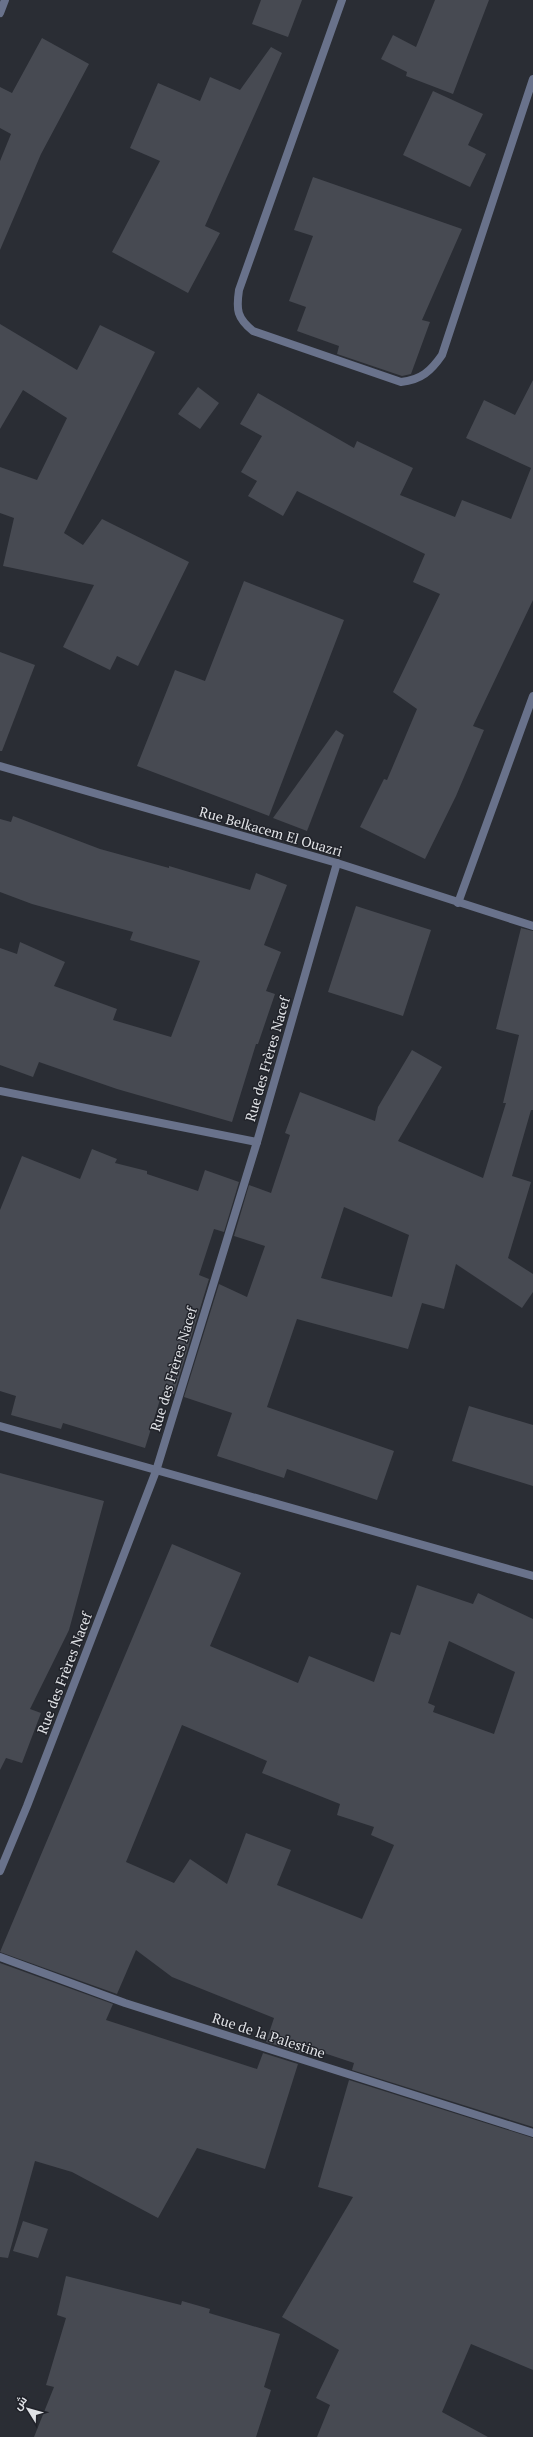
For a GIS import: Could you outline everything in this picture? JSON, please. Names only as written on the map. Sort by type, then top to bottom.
[{"type":"street","points":[[342,0],[239,290],[237,302],[238,314],[243,323],[253,331],[401,382],[413,381],[425,375],[442,355],[533,78]]},
{"type":"street","points":[[0,12],[3,1]]},
{"type":"street","points":[[458,903],[533,696]]},
{"type":"street","name":"Rue Belkacem El Ouazri","points":[[0,766],[337,863],[533,926]]},
{"type":"street","name":"Rue des Frères Nacef","points":[[0,1871],[30,1799],[156,1471],[257,1142],[337,863]]},
{"type":"street","points":[[0,1091],[257,1142]]},
{"type":"street","points":[[0,1426],[533,1576]]},
{"type":"street","name":"Rue de la Palestine","points":[[0,1957],[125,2003],[533,2133]]},
{"type":"building","points":[[261,0],[302,0],[288,37],[252,24]]},
{"type":"building","points":[[435,0],[489,0],[453,94],[406,76],[407,72],[381,59],[393,35],[416,47]]},
{"type":"building","points":[[42,38],[89,64],[41,154],[0,250],[0,161],[11,134],[0,128],[0,87],[12,93]]},
{"type":"building","points":[[271,47],[282,53],[205,226],[220,233],[188,293],[112,252],[160,161],[130,148],[158,83],[200,101],[210,77],[240,90]]},
{"type":"building","points":[[433,91],[483,114],[468,145],[486,154],[470,187],[403,155]]},
{"type":"building","points":[[313,177],[462,229],[422,320],[430,322],[411,374],[402,376],[337,354],[339,346],[297,331],[306,307],[289,301],[313,236],[294,230]]},
{"type":"building","points":[[0,324],[77,370],[100,325],[155,352],[64,533],[83,545],[102,519],[189,562],[138,666],[117,656],[110,670],[63,647],[94,585],[3,566],[14,518],[0,513],[0,467],[37,480],[67,418],[23,390],[0,429]]},
{"type":"building","points":[[533,380],[533,600],[473,726],[484,730],[456,796],[425,859],[360,827],[384,779],[387,780],[417,709],[393,692],[440,594],[413,582],[425,554],[297,491],[283,516],[248,496],[257,481],[241,472],[262,436],[240,424],[258,393],[354,448],[357,441],[413,468],[400,495],[455,517],[462,500],[511,519],[531,468],[466,438],[484,400],[515,415]]},
{"type":"building","points":[[198,387],[219,403],[200,429],[178,414]]},
{"type":"building","points":[[244,581],[344,620],[269,816],[137,766],[175,670],[205,681]]},
{"type":"building","points":[[0,652],[35,665],[2,751],[0,751]]},
{"type":"building","points":[[336,730],[344,735],[307,831],[273,818]]},
{"type":"building","points":[[13,816],[100,849],[169,868],[169,866],[250,890],[256,873],[287,885],[264,945],[281,952],[266,991],[275,994],[258,1044],[256,1044],[232,1122],[117,1089],[39,1062],[33,1077],[0,1065],[0,948],[17,954],[20,942],[65,962],[54,986],[117,1009],[113,1020],[171,1037],[200,961],[130,940],[133,932],[32,904],[0,892],[0,819],[11,822]]},
{"type":"building","points":[[356,906],[431,930],[403,1016],[328,992]]},
{"type":"building","points":[[521,928],[533,931],[533,1110],[531,1110],[512,1176],[531,1182],[508,1258],[533,1274],[533,1292],[522,1308],[456,1264],[444,1309],[422,1303],[408,1349],[297,1319],[267,1407],[394,1451],[377,1500],[287,1469],[284,1478],[217,1456],[232,1413],[184,1397],[219,1284],[247,1297],[265,1246],[234,1236],[249,1185],[271,1193],[290,1135],[285,1133],[300,1092],[375,1121],[378,1107],[412,1050],[442,1067],[398,1141],[483,1178],[506,1103],[503,1103],[519,1035],[496,1029]],"holes":[[[344,1207],[409,1235],[392,1297],[321,1278]]]},
{"type":"building","points":[[92,1149],[117,1159],[115,1163],[147,1171],[147,1174],[198,1191],[205,1170],[239,1182],[224,1232],[214,1229],[199,1275],[209,1279],[174,1394],[163,1390],[145,1448],[63,1423],[61,1429],[11,1415],[16,1396],[0,1391],[0,1210],[22,1156],[80,1179]]},
{"type":"building","points":[[469,1406],[533,1425],[533,1486],[452,1461]]},
{"type":"building","points":[[0,1473],[104,1501],[69,1630],[30,1709],[41,1713],[22,1763],[6,1758],[0,1770]]},
{"type":"building","points":[[172,1544],[241,1573],[210,1646],[298,1683],[309,1656],[374,1682],[391,1632],[400,1635],[417,1585],[473,1604],[478,1593],[533,1619],[533,2127],[352,2070],[354,2063],[303,2046],[301,2053],[266,2042],[274,2018],[172,1977],[136,1950],[117,1994],[0,1952]],"holes":[[[449,1641],[515,1672],[494,1734],[433,1712],[435,1706],[428,1703]],[[182,1725],[267,1761],[262,1773],[340,1804],[337,1815],[374,1827],[371,1835],[394,1845],[362,1919],[277,1885],[291,1850],[246,1833],[227,1884],[190,1859],[174,1883],[126,1862]]]},
{"type":"building","points":[[0,1963],[113,2004],[106,2020],[257,2069],[263,2053],[298,2064],[265,2169],[197,2148],[158,2218],[72,2172],[35,2161],[8,2258],[0,2257]]},
{"type":"building","points":[[349,2080],[533,2138],[533,2370],[471,2344],[442,2412],[488,2437],[317,2437],[330,2405],[316,2398],[339,2350],[282,2317],[353,2197],[318,2187]]},
{"type":"building","points":[[23,2221],[48,2229],[38,2258],[13,2251]]},
{"type":"building","points":[[66,2276],[181,2305],[182,2301],[210,2309],[209,2313],[280,2334],[264,2387],[271,2390],[256,2437],[34,2437],[54,2387],[46,2385],[66,2318],[57,2315]]}]
